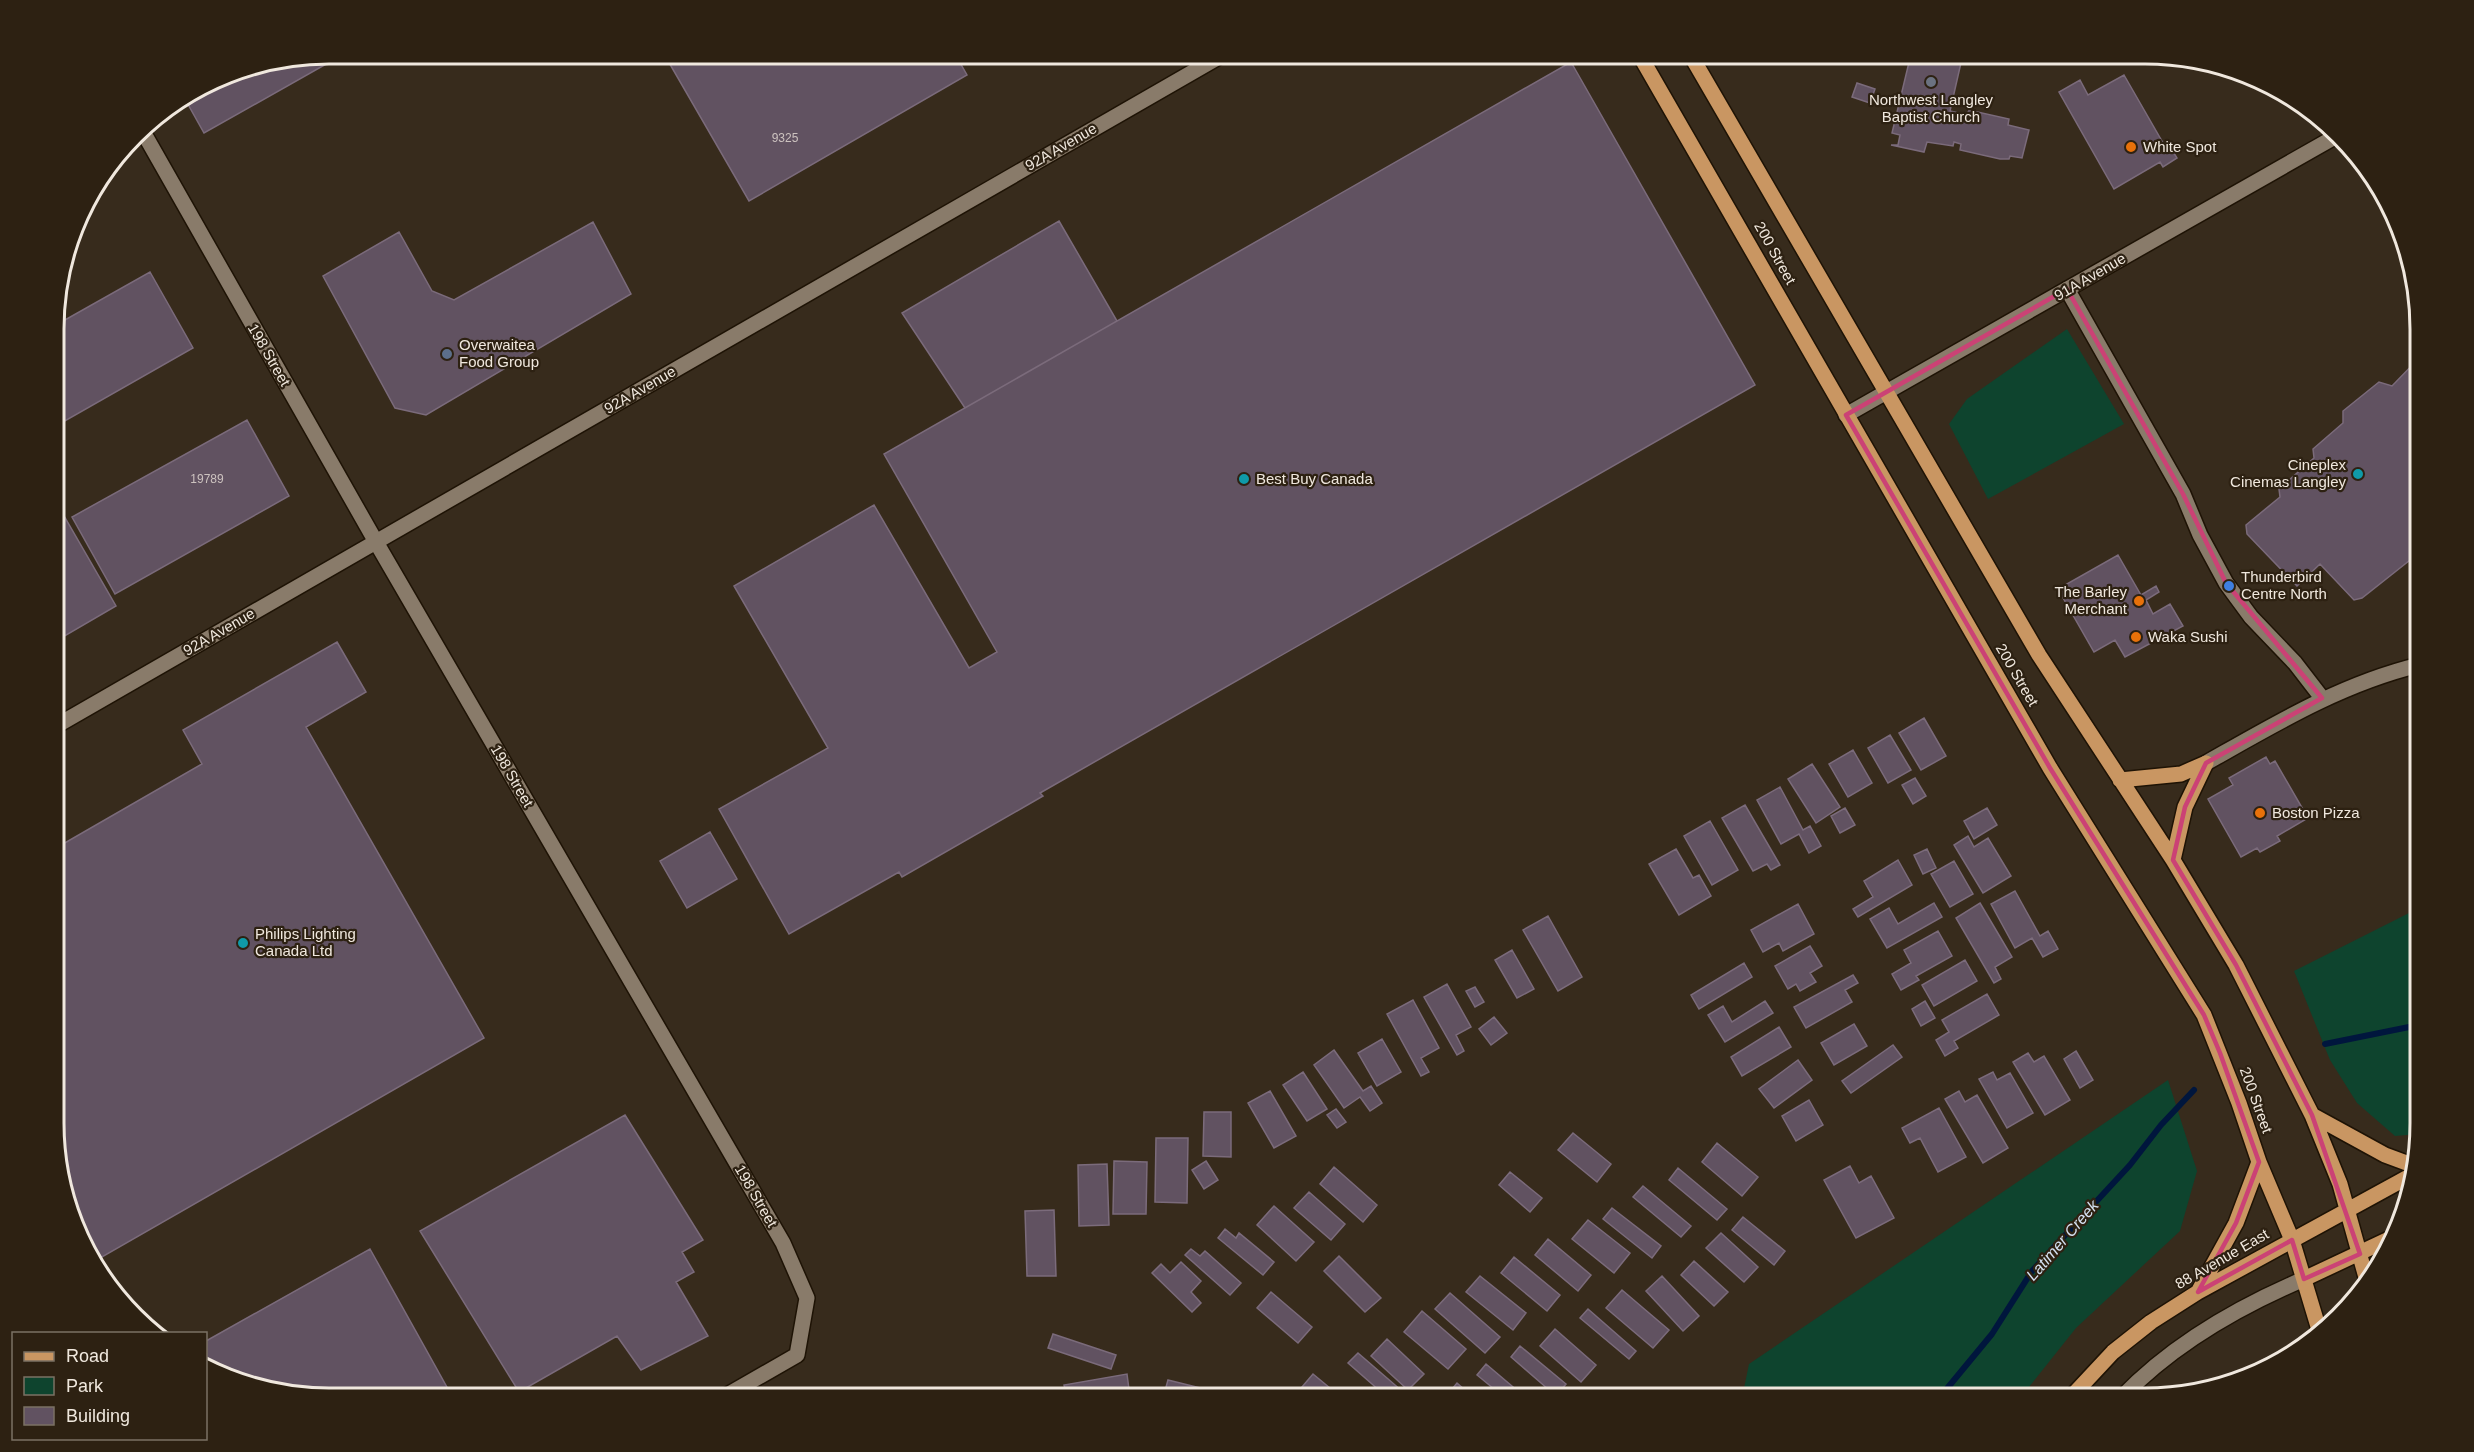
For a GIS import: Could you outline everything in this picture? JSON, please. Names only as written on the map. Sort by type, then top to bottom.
[{"type":"main road","name":"200 Street","points":[[1645,64],[2050,768],[2204,1015],[2239,1102],[2259,1162],[2292,1240],[2317,1324]]},
{"type":"main road","name":"200 Street","points":[[1696,64],[2039,655],[2173,860],[2236,965],[2312,1115],[2347,1209],[2364,1271]]},
{"type":"main road","points":[[2120,780],[2181,774],[2206,763]]},
{"type":"main road","points":[[2173,860],[2185,807],[2206,763]]},
{"type":"main road","points":[[2312,1115],[2385,1155],[2406,1163]]},
{"type":"main road","points":[[2198,1292],[2236,1223],[2259,1162]]},
{"type":"main road","name":"88 Avenue East","points":[[2079,1388],[2113,1352],[2151,1322],[2198,1292],[2403,1180]]},
{"type":"main road","points":[[2304,1279],[2380,1244]]},
{"type":"street","name":"92A Avenue","points":[[64,721],[1207,64]]},
{"type":"street","name":"198 Street","points":[[146,138],[376,542],[783,1243],[807,1298],[797,1355],[739,1388]]},
{"type":"street","name":"91A Avenue","points":[[1846,415],[2329,140]]},
{"type":"street","points":[[2067,290],[2183,494],[2200,535],[2226,583],[2251,617],[2295,663],[2322,698]]},
{"type":"street","points":[[2206,763],[2322,698],[2364,681],[2410,668]]},
{"type":"street","points":[[2132,1388],[2171,1354],[2214,1324],[2272,1292],[2304,1279]]},
{"type":"highlighted area","points":[[2067,289],[2183,494],[2226,583],[2322,698],[2206,763],[2185,807],[2173,860],[2236,965],[2312,1115],[2360,1254],[2304,1279],[2292,1240],[2198,1292],[2236,1223],[2259,1162],[2220,1053],[2204,1015],[2050,768],[1846,415]]},
{"type":"green space","points":[[2067,329],[2124,424],[1988,499],[1949,424],[1967,399]]},
{"type":"green space","points":[[2410,913],[2409,1135],[2395,1136],[2357,1103],[2330,1060],[2294,971]]},
{"type":"green space","points":[[2168,1080],[2197,1171],[2180,1231],[2076,1328],[2028,1388],[1744,1388],[1749,1364]]},
{"type":"building","points":[[326,64],[204,133],[188,105],[197,100],[228,85],[261,74],[295,67]]},
{"type":"building","points":[[670,64],[961,64],[967,75],[749,201]]},
{"type":"building","name":"Best Buy Canada","points":[[1567,64],[1572,64],[1755,385],[1040,793],[1043,796],[902,877],[899,872],[789,934],[719,809],[828,748],[734,586],[874,505],[969,668],[997,652],[884,454]]},
{"type":"building","name":"Northwest Langley Baptist Church","points":[[1909,64],[1961,64],[1950,111],[1967,115],[1969,110],[2009,119],[2008,125],[2029,130],[2022,158],[2010,156],[2009,159],[1960,150],[1961,144],[1954,142],[1953,146],[1927,142],[1924,152],[1891,145],[1898,145],[1900,135],[1892,133]]},
{"type":"building","points":[[2124,75],[2166,148],[2169,145],[2177,158],[2163,167],[2160,162],[2114,189],[2059,92],[2080,80],[2088,95]]},
{"type":"building","points":[[1857,83],[1875,89],[1870,103],[1852,97]]},
{"type":"building","points":[[1059,221],[1117,321],[965,408],[902,313]]},
{"type":"building","name":"Overwaitea Food Group","points":[[593,222],[631,294],[426,415],[395,408],[323,276],[399,232],[432,291],[454,300]]},
{"type":"building","points":[[150,272],[193,348],[64,421],[65,320]]},
{"type":"building","name":"Cineplex Cinemas Langley","points":[[2410,367],[2410,560],[2362,598],[2354,600],[2320,564],[2297,586],[2247,534],[2246,525],[2280,497],[2279,489],[2314,458],[2313,449],[2343,423],[2343,411],[2379,382],[2392,386]]},
{"type":"building","points":[[247,420],[289,496],[115,594],[72,517]]},
{"type":"building","points":[[64,516],[116,606],[64,636]]},
{"type":"building","points":[[2118,555],[2141,595],[2156,586],[2159,592],[2146,600],[2153,614],[2170,604],[2183,626],[2125,657],[2115,640],[2094,652],[2058,589]]},
{"type":"building","name":"Philips Lighting Canada Ltd","points":[[337,642],[366,692],[306,727],[484,1038],[101,1257],[79,1208],[70,1175],[65,1140],[64,843],[202,764],[183,730]]},
{"type":"building","points":[[1924,718],[1946,756],[1921,770],[1899,733]]},
{"type":"building","points":[[1890,735],[1911,770],[1888,783],[1868,748]]},
{"type":"building","points":[[1853,750],[1872,783],[1848,797],[1829,764]]},
{"type":"building","points":[[2266,757],[2270,764],[2275,761],[2308,818],[2277,836],[2280,841],[2260,852],[2257,848],[2241,857],[2208,799],[2233,785],[2229,778]]},
{"type":"building","points":[[1812,764],[1840,807],[1816,823],[1788,779]]},
{"type":"building","points":[[1915,778],[1926,796],[1913,804],[1902,785]]},
{"type":"building","points":[[1780,787],[1803,830],[1810,826],[1821,846],[1809,853],[1799,834],[1781,844],[1757,800]]},
{"type":"building","points":[[1745,805],[1780,865],[1771,870],[1767,864],[1753,871],[1722,818]]},
{"type":"building","points":[[1845,808],[1855,825],[1840,833],[1831,816]]},
{"type":"building","points":[[1987,808],[1997,825],[1974,839],[1964,821]]},
{"type":"building","points":[[1710,821],[1738,870],[1712,885],[1684,836]]},
{"type":"building","points":[[710,832],[737,879],[687,908],[660,861]]},
{"type":"building","points":[[1968,836],[1974,847],[1988,838],[2011,876],[1983,893],[1954,845]]},
{"type":"building","points":[[1676,849],[1693,878],[1699,875],[1711,896],[1679,915],[1649,864]]},
{"type":"building","points":[[1927,849],[1936,868],[1923,874],[1914,855]]},
{"type":"building","points":[[1898,860],[1912,885],[1858,917],[1853,909],[1873,897],[1864,881]]},
{"type":"building","points":[[1954,861],[1973,894],[1950,907],[1931,874]]},
{"type":"building","points":[[2015,891],[2040,936],[2048,931],[2058,949],[2043,957],[2032,938],[2015,948],[1991,904]]},
{"type":"building","points":[[1934,903],[1942,917],[1887,948],[1870,919],[1889,908],[1898,924]]},
{"type":"building","points":[[1980,903],[2012,957],[1995,967],[2001,979],[1994,983],[1956,918]]},
{"type":"building","points":[[1798,904],[1814,934],[1783,951],[1779,943],[1763,952],[1751,930]]},
{"type":"building","points":[[1548,916],[1582,977],[1558,991],[1523,930]]},
{"type":"building","points":[[1938,931],[1952,956],[1916,976],[1919,980],[1901,990],[1892,974],[1911,963],[1904,950]]},
{"type":"building","points":[[1810,946],[1822,966],[1810,973],[1816,982],[1800,991],[1796,984],[1788,989],[1775,966]]},
{"type":"building","points":[[1512,950],[1534,989],[1517,998],[1495,960]]},
{"type":"building","points":[[1965,960],[1977,981],[1934,1006],[1922,985]]},
{"type":"building","points":[[1744,963],[1752,977],[1699,1009],[1691,995]]},
{"type":"building","points":[[1853,975],[1858,983],[1845,990],[1852,1002],[1806,1028],[1794,1007]]},
{"type":"building","points":[[1447,984],[1471,1027],[1456,1035],[1464,1051],[1457,1055],[1424,997]]},
{"type":"building","points":[[1475,987],[1484,1002],[1475,1007],[1466,991]]},
{"type":"building","points":[[1987,994],[1999,1015],[1954,1041],[1958,1048],[1945,1056],[1936,1040],[1949,1032],[1942,1020]]},
{"type":"building","points":[[1413,1000],[1439,1048],[1421,1058],[1429,1072],[1421,1076],[1387,1014]]},
{"type":"building","points":[[1765,1001],[1773,1013],[1725,1042],[1708,1015],[1723,1006],[1732,1022]]},
{"type":"building","points":[[1925,1001],[1935,1018],[1921,1026],[1912,1009]]},
{"type":"building","points":[[1494,1017],[1507,1033],[1491,1045],[1479,1029]]},
{"type":"building","points":[[1854,1024],[1867,1046],[1834,1065],[1821,1043]]},
{"type":"building","points":[[1779,1027],[1791,1047],[1742,1076],[1731,1057]]},
{"type":"building","points":[[1382,1039],[1401,1072],[1377,1086],[1358,1053]]},
{"type":"building","points":[[1893,1045],[1902,1057],[1851,1093],[1842,1081]]},
{"type":"building","points":[[1334,1050],[1363,1091],[1371,1086],[1382,1103],[1370,1111],[1360,1097],[1344,1108],[1314,1065]]},
{"type":"building","points":[[2076,1051],[2093,1080],[2080,1088],[2064,1059]]},
{"type":"building","points":[[2028,1053],[2034,1062],[2044,1056],[2070,1100],[2045,1115],[2013,1062]]},
{"type":"building","points":[[1798,1060],[1812,1080],[1774,1108],[1759,1089]]},
{"type":"building","points":[[1303,1072],[1327,1109],[1307,1121],[1283,1085]]},
{"type":"building","points":[[1993,1072],[1997,1080],[2010,1073],[2033,1113],[2007,1128],[1979,1079]]},
{"type":"building","points":[[1270,1091],[1296,1136],[1274,1148],[1248,1103]]},
{"type":"building","points":[[1959,1091],[1965,1102],[1977,1095],[2008,1148],[1983,1163],[1945,1099]]},
{"type":"building","points":[[1809,1100],[1823,1125],[1796,1141],[1782,1116]]},
{"type":"building","points":[[1939,1108],[1966,1157],[1938,1172],[1920,1138],[1910,1143],[1902,1128]]},
{"type":"building","points":[[1336,1109],[1346,1122],[1337,1128],[1327,1115]]},
{"type":"building","points":[[1204,1112],[1231,1112],[1231,1157],[1203,1156]]},
{"type":"building","points":[[625,1115],[703,1240],[682,1252],[694,1272],[676,1282],[708,1336],[641,1370],[617,1336],[526,1388],[517,1388],[420,1231]]},
{"type":"building","points":[[1573,1133],[1611,1164],[1597,1182],[1558,1150]]},
{"type":"building","points":[[1156,1138],[1188,1138],[1187,1203],[1155,1202]]},
{"type":"building","points":[[1717,1143],[1758,1177],[1742,1196],[1702,1162]]},
{"type":"building","points":[[1114,1161],[1147,1162],[1146,1214],[1113,1214]]},
{"type":"building","points":[[1206,1161],[1218,1180],[1204,1189],[1192,1170]]},
{"type":"building","points":[[1107,1164],[1109,1225],[1079,1226],[1078,1165]]},
{"type":"building","points":[[1850,1166],[1859,1183],[1871,1176],[1894,1218],[1856,1238],[1824,1180]]},
{"type":"building","points":[[1334,1167],[1377,1205],[1363,1222],[1320,1184]]},
{"type":"building","points":[[1678,1168],[1727,1209],[1717,1220],[1669,1180]]},
{"type":"building","points":[[1510,1172],[1542,1198],[1530,1212],[1499,1185]]},
{"type":"building","points":[[1643,1186],[1691,1226],[1681,1237],[1633,1197]]},
{"type":"building","points":[[1309,1192],[1345,1224],[1331,1240],[1294,1208]]},
{"type":"building","points":[[1274,1206],[1314,1242],[1296,1261],[1257,1225]]},
{"type":"building","points":[[1612,1208],[1661,1246],[1652,1258],[1603,1219]]},
{"type":"building","points":[[1054,1210],[1056,1276],[1027,1276],[1025,1211]]},
{"type":"building","points":[[1743,1217],[1785,1251],[1774,1265],[1732,1230]]},
{"type":"building","points":[[1588,1220],[1630,1253],[1614,1273],[1572,1239]]},
{"type":"building","points":[[1225,1229],[1236,1238],[1239,1233],[1274,1262],[1263,1275],[1218,1238]]},
{"type":"building","points":[[1721,1233],[1758,1267],[1744,1282],[1706,1248]]},
{"type":"building","points":[[1548,1239],[1591,1275],[1578,1291],[1535,1255]]},
{"type":"building","points":[[370,1249],[447,1388],[329,1388],[277,1382],[244,1373],[207,1357],[207,1340]]},
{"type":"building","points":[[1191,1249],[1200,1256],[1205,1251],[1241,1283],[1230,1295],[1185,1255]]},
{"type":"building","points":[[1339,1256],[1381,1298],[1365,1312],[1324,1271]]},
{"type":"building","points":[[1514,1257],[1560,1295],[1547,1311],[1501,1273]]},
{"type":"building","points":[[1694,1261],[1728,1292],[1714,1306],[1681,1275]]},
{"type":"building","points":[[1181,1262],[1201,1281],[1191,1292],[1201,1303],[1192,1312],[1152,1273],[1161,1264],[1170,1273]]},
{"type":"building","points":[[1480,1276],[1526,1313],[1513,1330],[1466,1292]]},
{"type":"building","points":[[1662,1276],[1699,1316],[1683,1331],[1646,1291]]},
{"type":"building","points":[[1622,1290],[1669,1330],[1653,1348],[1606,1308]]},
{"type":"building","points":[[1271,1292],[1312,1327],[1298,1343],[1257,1308]]},
{"type":"building","points":[[1450,1293],[1500,1337],[1485,1353],[1435,1309]]},
{"type":"building","points":[[1588,1309],[1636,1351],[1629,1359],[1580,1318]]},
{"type":"building","points":[[1422,1311],[1466,1349],[1448,1369],[1404,1332]]},
{"type":"building","points":[[1555,1329],[1596,1365],[1581,1382],[1540,1346]]},
{"type":"building","points":[[1053,1334],[1116,1355],[1111,1369],[1048,1348]]},
{"type":"building","points":[[1387,1339],[1424,1374],[1410,1388],[1406,1388],[1371,1356]]},
{"type":"building","points":[[1520,1346],[1566,1384],[1563,1388],[1547,1388],[1511,1357]]},
{"type":"building","points":[[1358,1353],[1399,1388],[1377,1388],[1348,1363]]},
{"type":"building","points":[[1486,1364],[1514,1388],[1493,1388],[1477,1375]]},
{"type":"building","points":[[1127,1374],[1129,1388],[1065,1388],[1064,1385]]},
{"type":"building","points":[[1313,1374],[1330,1388],[1303,1388]]},
{"type":"building","points":[[1168,1380],[1201,1388],[1166,1388]]},
{"type":"building","points":[[1457,1383],[1463,1388],[1453,1388]]},
{"type":"waterway","name":"Latimer Creek","points":[[2325,1044],[2410,1027]]},
{"type":"waterway","name":"Latimer Creek","points":[[1947,1388],[1992,1334],[2032,1271],[2130,1165],[2161,1125],[2194,1090]]},
{"type":"place","name":"Northwest Langley Baptist Church","points":[[1931,82]]},
{"type":"place","name":"White Spot","points":[[2131,147]]},
{"type":"place","name":"Overwaitea Food Group","points":[[447,354]]},
{"type":"place","name":"Cineplex Cinemas Langley","points":[[2358,474]]},
{"type":"place","name":"Best Buy Canada","points":[[1244,479]]},
{"type":"place","name":"Thunderbird Centre North","points":[[2229,586]]},
{"type":"place","name":"The Barley Merchant","points":[[2139,601]]},
{"type":"place","name":"Waka Sushi","points":[[2136,637]]},
{"type":"place","name":"Boston Pizza","points":[[2260,813]]},
{"type":"place","name":"Philips Lighting Canada Ltd","points":[[243,943]]}]
